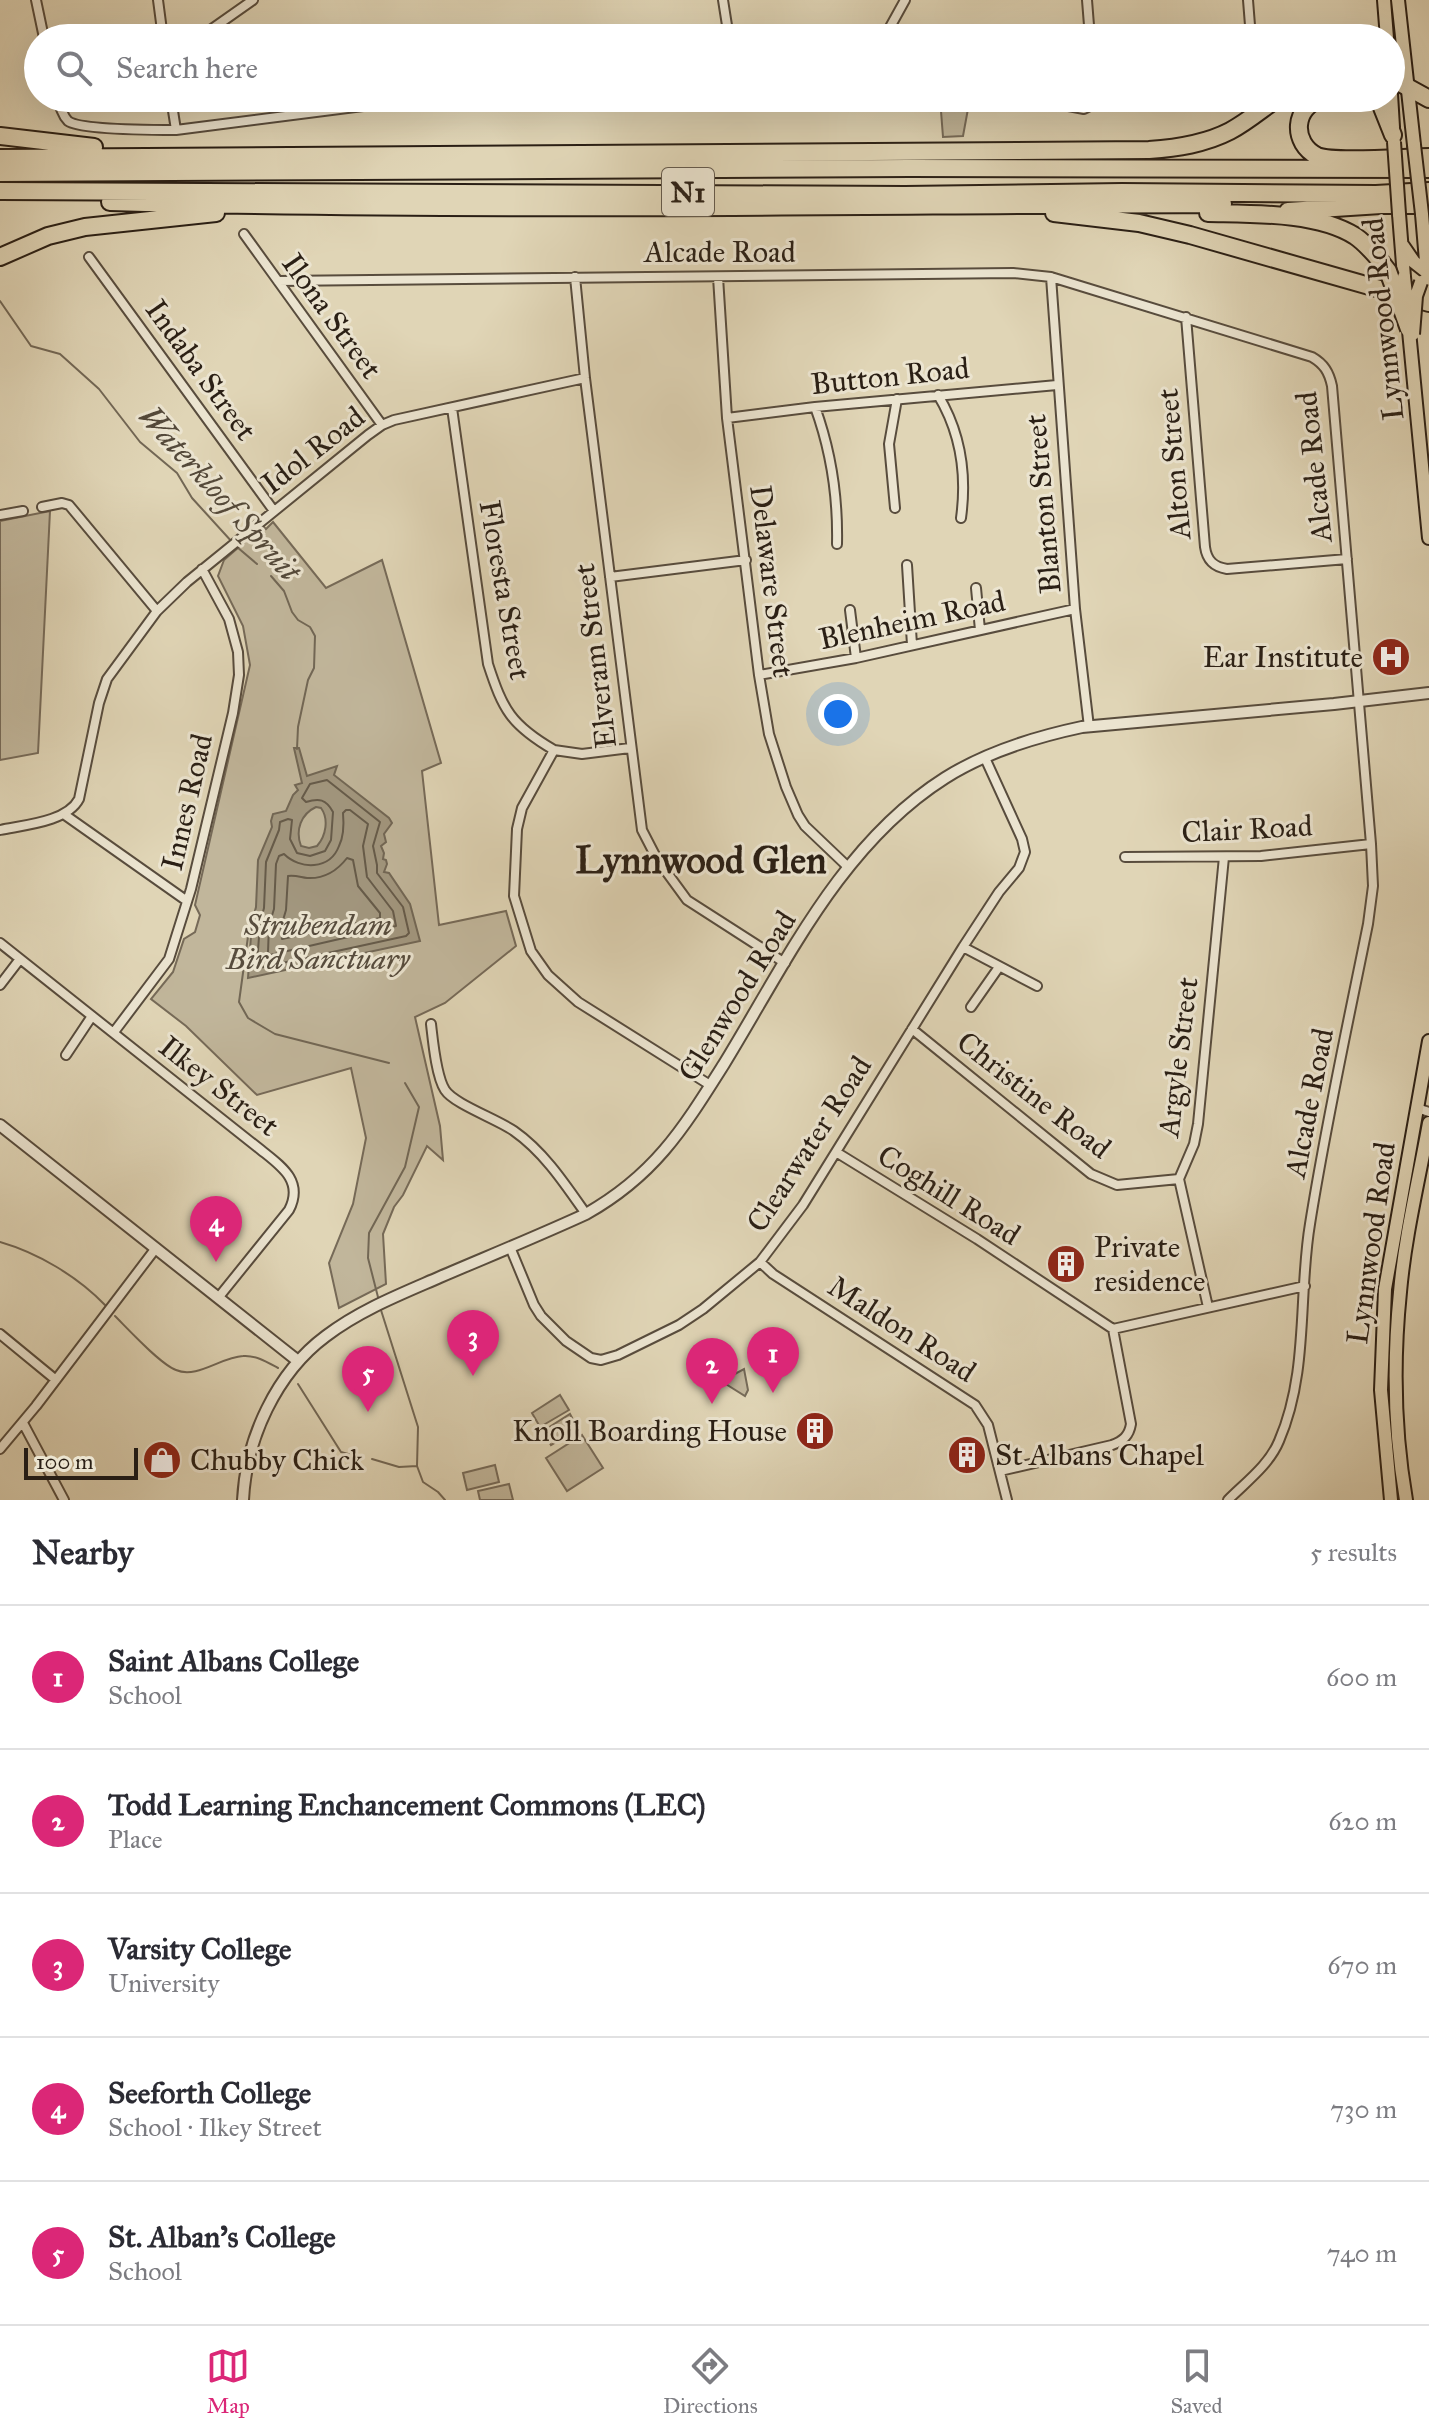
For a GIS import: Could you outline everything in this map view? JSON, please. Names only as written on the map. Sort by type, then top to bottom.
[{"type":"highway","points":[[1407,86],[1429,99]]},
{"type":"highway","points":[[0,158],[1149,150],[1204,141],[1231,130],[1257,112]]},
{"type":"highway","points":[[1304,112],[1299,124],[1302,142],[1321,157],[1429,157]]},
{"type":"highway","points":[[1384,112],[1393,138]]},
{"type":"highway","points":[[0,136],[94,147],[177,151],[199,156]]},
{"type":"highway","points":[[1014,150],[1270,169]]},
{"type":"highway","points":[[0,151],[77,156]]},
{"type":"highway","name":"N1","points":[[0,173],[910,168],[1429,169]]},
{"type":"highway","name":"N1","points":[[0,194],[593,192],[905,195],[1106,192],[1376,194],[1429,191]]},
{"type":"highway","points":[[0,194],[299,207],[904,207],[1298,204],[1376,194]]},
{"type":"highway","points":[[1041,204],[1179,213],[1259,214],[1323,208],[1426,210]]},
{"type":"highway","points":[[0,257],[48,236],[85,227],[299,207]]},
{"type":"highway","points":[[904,207],[1037,212],[1139,223],[1429,303]]},
{"type":"highway","points":[[1259,214],[1322,222],[1357,237],[1388,271],[1411,331]]},
{"type":"main road","points":[[1384,0],[1386,24]]},
{"type":"main road","name":"Lynnwood Road","points":[[1398,0],[1401,24]]},
{"type":"main road","name":"Lynnwood Road","points":[[1405,67],[1414,145],[1426,210],[1429,296]]},
{"type":"main road","name":"Lynnwood Road","points":[[1392,112],[1429,538]]},
{"type":"main road","points":[[1401,244],[1426,276],[1416,296],[1411,331]]},
{"type":"main road","name":"Lynnwood Road","points":[[1391,1500],[1383,1433],[1381,1343],[1390,1259],[1420,1112],[1429,1041]]},
{"type":"main road","name":"Lynnwood Road","points":[[1406,1500],[1395,1390],[1397,1328],[1402,1276],[1429,1121]]},
{"type":"street","points":[[36,0],[41,24]]},
{"type":"street","points":[[158,0],[161,24]]},
{"type":"street","points":[[219,24],[253,0]]},
{"type":"street","points":[[723,0],[727,24]]},
{"type":"street","points":[[892,24],[905,0]]},
{"type":"street","points":[[1087,0],[1089,24]]},
{"type":"street","points":[[1248,0],[1250,24]]},
{"type":"street","points":[[63,112],[65,118],[74,124],[143,130],[197,129],[323,112]]},
{"type":"street","points":[[173,112],[176,130]]},
{"type":"street","name":"Ilona Street","points":[[244,234],[382,425]]},
{"type":"street","name":"Indaba Street","points":[[89,257],[274,511]]},
{"type":"street","name":"Alcade Road","points":[[278,281],[1013,273],[1051,277],[1186,317],[1312,357],[1328,371],[1332,386],[1373,886],[1309,1226],[1295,1385],[1278,1445],[1266,1462],[1228,1500]]},
{"type":"street","name":"Elveram Street","points":[[575,277],[642,830],[678,891],[695,907],[785,963]]},
{"type":"street","name":"Delaware Street","points":[[718,277],[727,418],[759,675],[774,752],[805,826],[847,866]]},
{"type":"street","name":"Blanton Street","points":[[1051,277],[1075,609],[1089,727]]},
{"type":"street","name":"Alton Street","points":[[1186,317],[1209,560],[1215,566],[1227,569],[1347,559]]},
{"type":"street","name":"Idol Road","points":[[65,815],[79,799],[105,682],[114,666],[157,611],[221,553],[382,425],[585,378]]},
{"type":"street","name":"Button Road","points":[[727,418],[1057,385]]},
{"type":"street","points":[[938,395],[948,411],[962,455],[964,490],[961,518]]},
{"type":"street","points":[[895,508],[889,444],[897,399]]},
{"type":"street","points":[[815,407],[834,483],[837,544]]},
{"type":"street","name":"Floresta Street","points":[[452,408],[488,664],[503,705],[512,719],[527,734],[554,750]]},
{"type":"street","points":[[42,507],[62,503],[69,505],[157,611]]},
{"type":"street","points":[[0,515],[23,511]]},
{"type":"street","points":[[610,577],[746,560]]},
{"type":"street","points":[[907,565],[912,645]]},
{"type":"street","name":"Innes Road","points":[[114,1032],[166,964],[187,901],[230,729],[239,675],[238,652],[231,624],[202,569]]},
{"type":"street","points":[[976,588],[980,630]]},
{"type":"street","name":"Blenheim Road","points":[[759,675],[856,658],[1075,609]]},
{"type":"street","points":[[850,610],[856,658]]},
{"type":"street","name":"Glenwood Road","points":[[243,1500],[248,1459],[261,1422],[298,1361],[323,1338],[371,1308],[586,1214],[621,1192],[654,1164],[684,1127],[847,866],[908,804],[947,777],[985,758],[1047,735],[1089,727],[1429,693]]},
{"type":"street","points":[[630,748],[582,754],[554,750],[521,811],[517,829],[514,896],[524,935],[548,975],[578,1002],[710,1085]]},
{"type":"street","name":"Clearwater Road","points":[[510,1247],[534,1305],[545,1321],[581,1353],[599,1360],[618,1355],[679,1325],[760,1262],[803,1205],[963,947],[999,892],[1019,868],[1025,852],[1022,839],[985,758]]},
{"type":"street","points":[[0,830],[65,815],[187,901]]},
{"type":"street","name":"Clair Road","points":[[1125,857],[1289,854],[1371,844]]},
{"type":"street","name":"Argyle Street","points":[[1208,1307],[1179,1179],[1194,1144],[1198,1124],[1224,857]]},
{"type":"street","name":"Ilkey Street","points":[[0,943],[273,1159],[293,1180],[294,1195],[289,1210],[218,1298]]},
{"type":"street","points":[[963,947],[1037,986]]},
{"type":"street","points":[[0,985],[20,959]]},
{"type":"street","points":[[971,1007],[999,967]]},
{"type":"street","points":[[66,1055],[92,1016]]},
{"type":"street","points":[[431,1024],[446,1091],[458,1101],[517,1133],[542,1156],[586,1214]]},
{"type":"street","name":"Christine Road","points":[[912,1029],[1091,1174],[1117,1185],[1179,1179]]},
{"type":"street","points":[[1420,1112],[1429,1121]]},
{"type":"street","points":[[0,1125],[298,1361]]},
{"type":"street","name":"Coghill Road","points":[[836,1152],[977,1239],[1113,1329]]},
{"type":"street","points":[[0,1449],[156,1248]]},
{"type":"street","name":"Maldon Road","points":[[760,1262],[773,1274],[975,1405],[988,1425],[1007,1500]]},
{"type":"street","points":[[1000,1471],[1112,1445],[1130,1432],[1113,1329],[1305,1286]]},
{"type":"street","points":[[0,1334],[56,1380]]},
{"type":"street","points":[[23,1423],[64,1500]]},
{"type":"green space","points":[[941,112],[967,112],[963,136],[943,137]]},
{"type":"green space","points":[[50,511],[38,753],[0,760],[0,521]]},
{"type":"green space","name":"Strubendam Bird Sanctuary","points":[[273,522],[326,588],[382,560],[441,763],[422,771],[439,925],[506,911],[516,946],[445,1003],[415,1017],[440,1126],[443,1160],[427,1146],[394,1207],[383,1234],[386,1284],[339,1308],[329,1263],[353,1204],[366,1138],[351,1068],[257,1095],[186,1026],[151,999],[173,972],[184,939],[195,932],[200,915],[195,905],[250,665],[243,626],[218,576],[224,560],[263,526],[266,529]]},
{"type":"green space","points":[[710,1360],[733,1375],[744,1369],[748,1390],[745,1396],[705,1371],[703,1374],[699,1371]]},
{"type":"green space","points":[[560,1395],[569,1410],[540,1427],[532,1413]]},
{"type":"green space","points":[[570,1414],[578,1429],[551,1445],[543,1431]]},
{"type":"green space","points":[[582,1435],[603,1468],[567,1491],[546,1458]]},
{"type":"green space","points":[[495,1465],[499,1482],[467,1490],[463,1473]]},
{"type":"green space","points":[[509,1484],[513,1500],[480,1500],[478,1491]]},
{"type":"water","points":[[294,748],[299,748],[307,776],[337,766],[334,775],[389,818],[392,823],[384,834],[386,842],[381,846],[387,864],[384,872],[389,873],[410,904],[420,941],[248,978],[258,860],[272,827],[273,814],[286,811],[298,790],[295,785],[302,783]],"holes":[[[316,807],[321,808],[326,822],[323,837],[317,846],[301,846],[299,828],[303,818]]]},
{"type":"waterway","name":"Waterkloof Spruit","points":[[0,301],[31,346],[60,354],[99,389],[140,442],[177,473],[192,498],[233,543]]},
{"type":"waterway","name":"Waterkloof Spruit","points":[[237,547],[257,564]]},
{"type":"waterway","name":"Waterkloof Spruit","points":[[271,576],[284,591],[292,612],[310,627],[315,636],[314,668],[308,680],[298,727],[297,749]]},
{"type":"waterway","name":"Waterkloof Spruit","points":[[250,922],[239,1002],[248,1018],[275,1034],[389,1063]]},
{"type":"waterway","name":"Waterkloof Spruit","points":[[379,1301],[368,1258],[369,1233],[405,1167],[419,1107],[405,1083]]},
{"type":"waterway","points":[[0,1242],[56,1267],[82,1284],[105,1305]]},
{"type":"waterway","name":"Waterkloof Spruit","points":[[380,1307],[418,1427],[417,1466],[423,1482],[445,1500]]},
{"type":"waterway","points":[[115,1316],[153,1354],[176,1370],[192,1372],[243,1356],[257,1358],[278,1368]]},
{"type":"waterway","points":[[298,1384],[341,1452],[359,1457]]},
{"type":"waterway","points":[[372,1459],[399,1467],[417,1466]]},
{"type":"place","name":"Ear Institute","points":[[1391,657]]},
{"type":"place","name":"Seeforth College","points":[[216,1262]]},
{"type":"place","name":"Private residence","points":[[1066,1264]]},
{"type":"place","name":"Varsity College","points":[[473,1376]]},
{"type":"place","name":"Saint Albans College","points":[[773,1393]]},
{"type":"place","name":"Todd Learning Enchancement Commons (LEC)","points":[[712,1404]]},
{"type":"place","name":"St. Alban's College","points":[[368,1412]]},
{"type":"place","name":"Knoll Boarding House","points":[[815,1431]]},
{"type":"place","name":"St Albans Chapel","points":[[967,1455]]},
{"type":"place","name":"Chubby Chick","points":[[162,1460]]},
{"type":"district","name":"Lynnwood Glen","points":[[701,860]]}]
